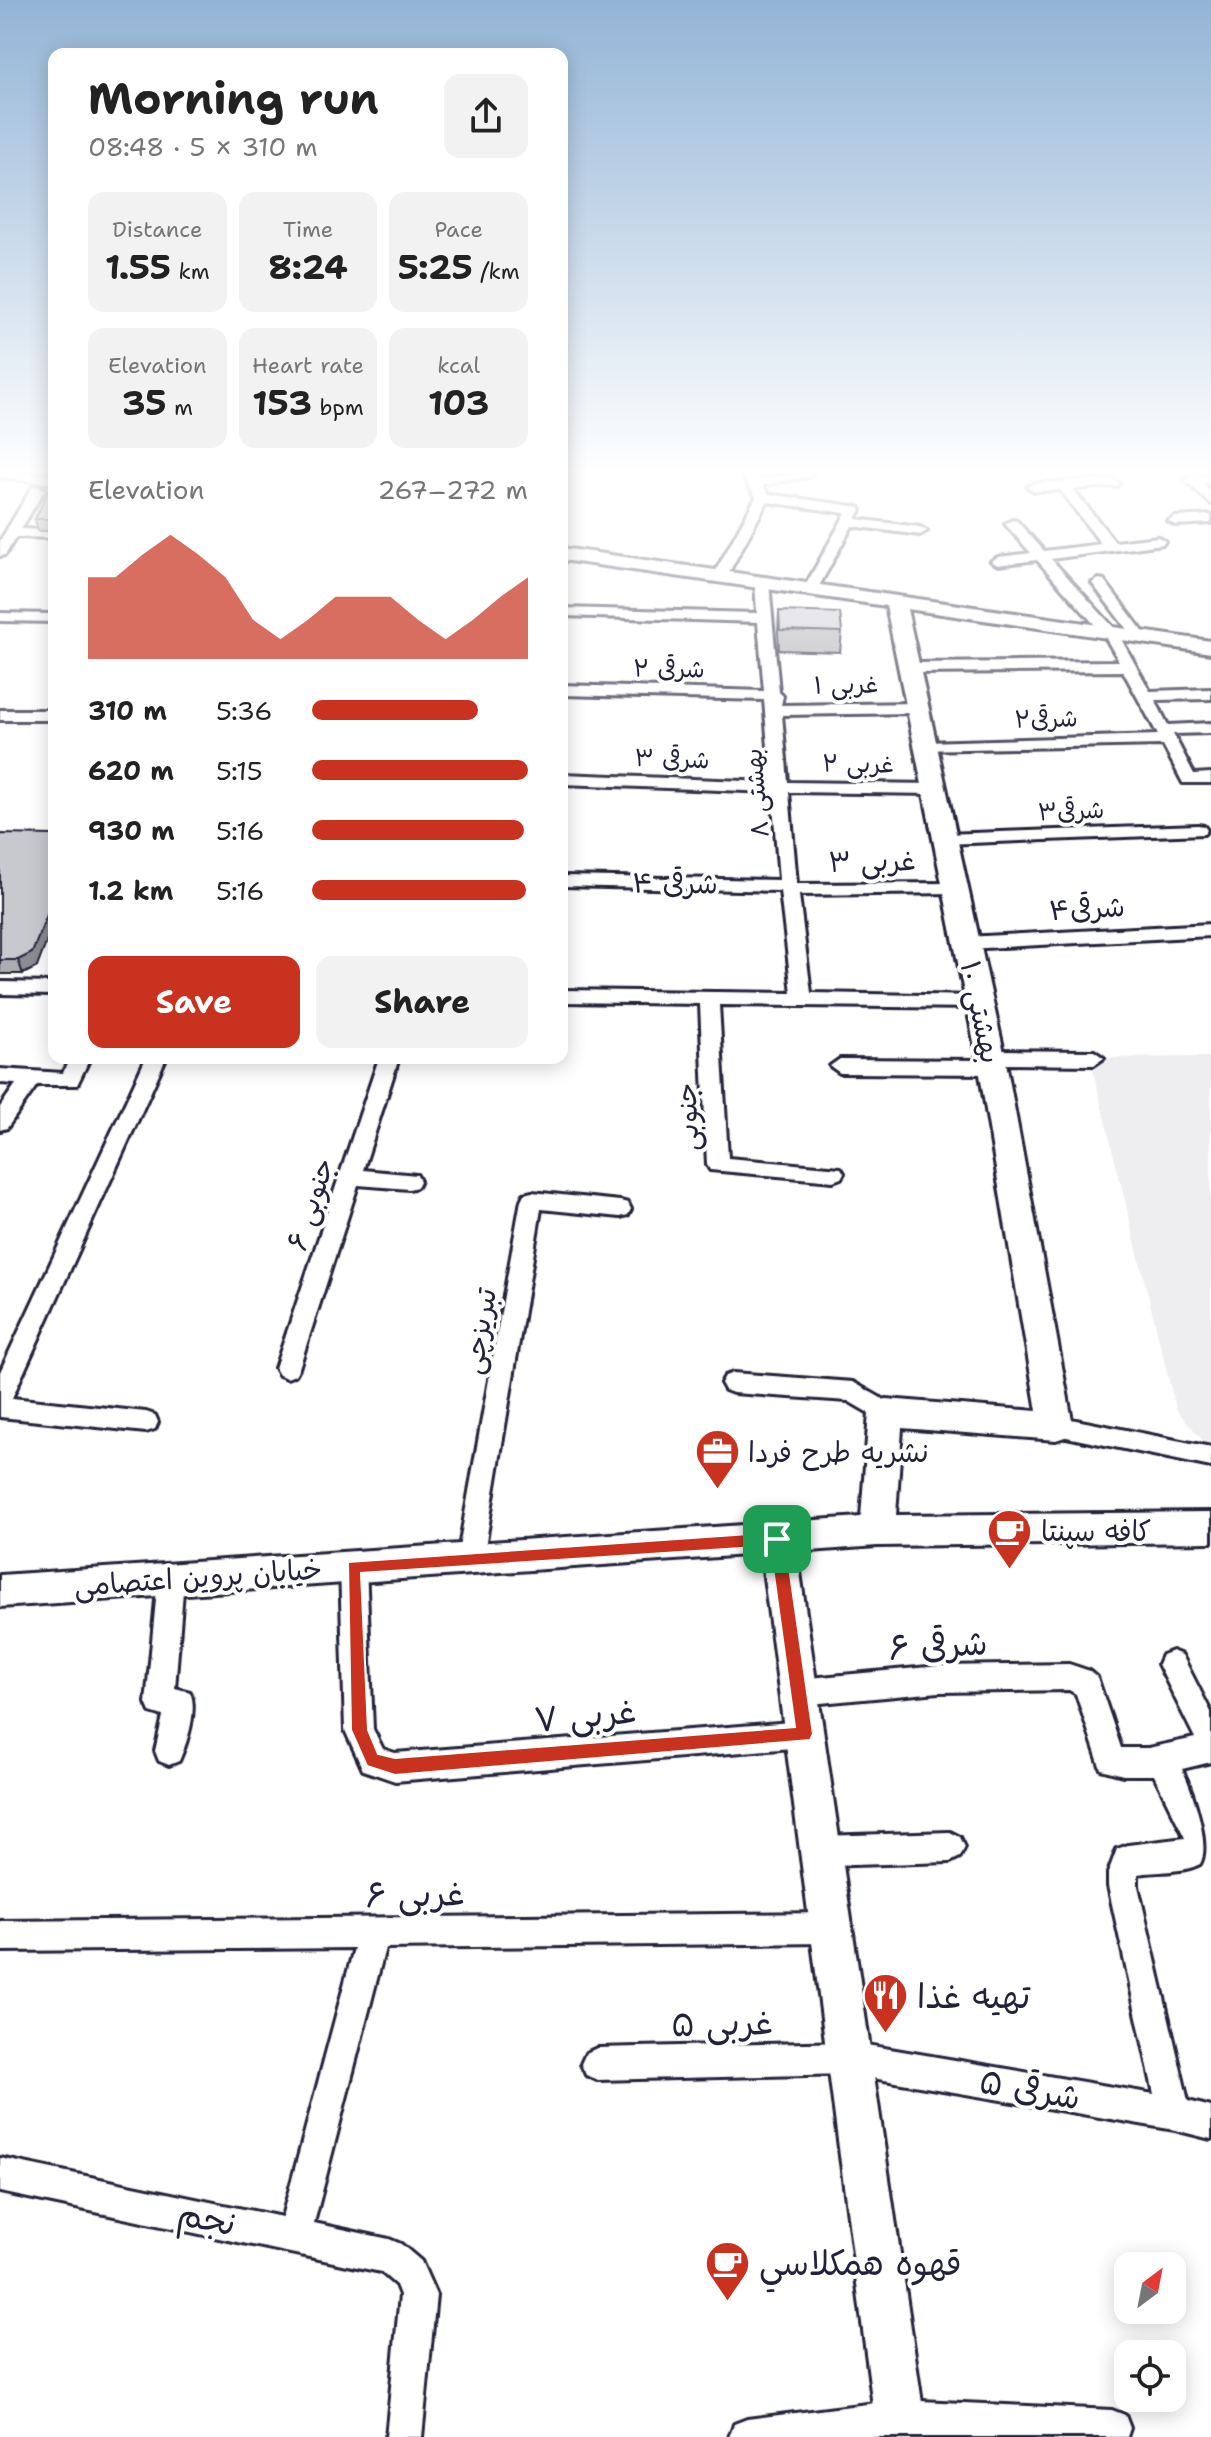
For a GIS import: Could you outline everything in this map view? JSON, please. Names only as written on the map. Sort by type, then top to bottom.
[{"type":"street","name":"بهشتی ۸","points":[[762,587],[802,1000]]},
{"type":"street","points":[[799,587],[1211,647]]},
{"type":"street","points":[[1069,587],[1111,633],[1189,779],[1211,778]]},
{"type":"street","points":[[1102,587],[1140,637]]},
{"type":"street","name":"بهشتی ۱۰","points":[[895,601],[992,1062],[1056,1426]]},
{"type":"street","points":[[568,612],[764,618]]},
{"type":"street","points":[[0,617],[48,618]]},
{"type":"street","points":[[910,668],[1128,666]]},
{"type":"street","name":"شرقی ۲","points":[[568,690],[774,703]]},
{"type":"street","points":[[1145,696],[1211,694]]},
{"type":"street","name":"غربی ۱","points":[[774,703],[918,708]]},
{"type":"street","points":[[0,715],[48,715]]},
{"type":"street","name":"شرقی۲","points":[[925,747],[1165,735],[1211,728]]},
{"type":"street","name":"شرقی ۳","points":[[568,779],[781,787]]},
{"type":"street","name":"غربی ۲","points":[[781,787],[935,789]]},
{"type":"street","name":"شرقی۳","points":[[945,839],[1198,830]]},
{"type":"street","name":"شرقی ۴","points":[[568,881],[789,888]]},
{"type":"street","name":"غربی ۳","points":[[789,888],[955,888]]},
{"type":"street","name":"شرقی۴","points":[[966,943],[1211,930]]},
{"type":"street","points":[[0,988],[48,988]]},
{"type":"street","points":[[568,996],[980,1002]]},
{"type":"street","name":"جنوبی","points":[[709,998],[718,1165],[833,1173]]},
{"type":"street","points":[[840,1066],[1094,1058]]},
{"type":"street","points":[[0,1076],[70,1080],[77,1064]]},
{"type":"street","points":[[0,1398],[153,1064]]},
{"type":"street","name":"جنوبی ۶","points":[[287,1368],[387,1064]]},
{"type":"street","points":[[0,1123],[31,1078]]},
{"type":"street","points":[[351,1177],[409,1181]]},
{"type":"street","name":"تبریزچی","points":[[470,1559],[532,1200],[620,1209]]},
{"type":"street","points":[[733,1383],[853,1392],[886,1413],[1056,1426],[1211,1457]]},
{"type":"street","points":[[0,1407],[146,1422]]},
{"type":"street","points":[[877,1531],[886,1413]]},
{"type":"street","name":"خیابان پروین اعتصامی","points":[[0,1591],[877,1531],[1211,1527]]},
{"type":"street","points":[[777,1539],[901,2428]]},
{"type":"street","name":"غربی ۷","points":[[353,1567],[359,1730],[373,1760],[395,1767],[804,1734]]},
{"type":"street","points":[[169,1751],[180,1701],[160,1703],[171,1579]]},
{"type":"street","points":[[1172,1664],[1211,1741]]},
{"type":"street","name":"شرقی ۶","points":[[799,1692],[939,1679],[1069,1677],[1087,1686],[1111,1759],[1121,1762],[1161,1759]]},
{"type":"street","points":[[1175,2114],[1123,1886],[1123,1873],[1128,1860],[1192,1852],[1199,1844],[1200,1833],[1161,1759],[1211,1748]]},
{"type":"street","points":[[820,1851],[950,1847]]},
{"type":"street","name":"غربی ۶","points":[[0,1936],[831,1928]]},
{"type":"street","points":[[294,2235],[374,1932]]},
{"type":"street","name":"شرقی ۵","points":[[849,2058],[1175,2114],[1211,2123]]},
{"type":"street","name":"غربی ۵","points":[[597,2064],[849,2058]]},
{"type":"street","name":"نجم","points":[[0,2175],[389,2256],[409,2273],[418,2295],[404,2437]]},
{"type":"street","points":[[747,2437],[901,2428],[1112,2428]]},
{"type":"shaded area","points":[[1211,1057],[1211,1450],[1176,1409],[1090,1058]]},
{"type":"building","points":[[779,611],[840,613],[842,632],[780,630]]},
{"type":"building","points":[[0,834],[48,835],[48,912],[32,953],[18,960],[0,960]]},
{"type":"place","name":"نشریه طرح فردا","points":[[717,1491]]},
{"type":"place","name":"کافه سپنتا","points":[[1010,1570]]},
{"type":"place","name":"تهیه غذا","points":[[886,2035]]},
{"type":"place","name":"قهوه همكلاسي","points":[[728,2302]]},
{"type":"route","points":[[777,1539],[804,1734],[395,1767],[373,1760],[359,1730],[353,1567],[777,1539]]}]
